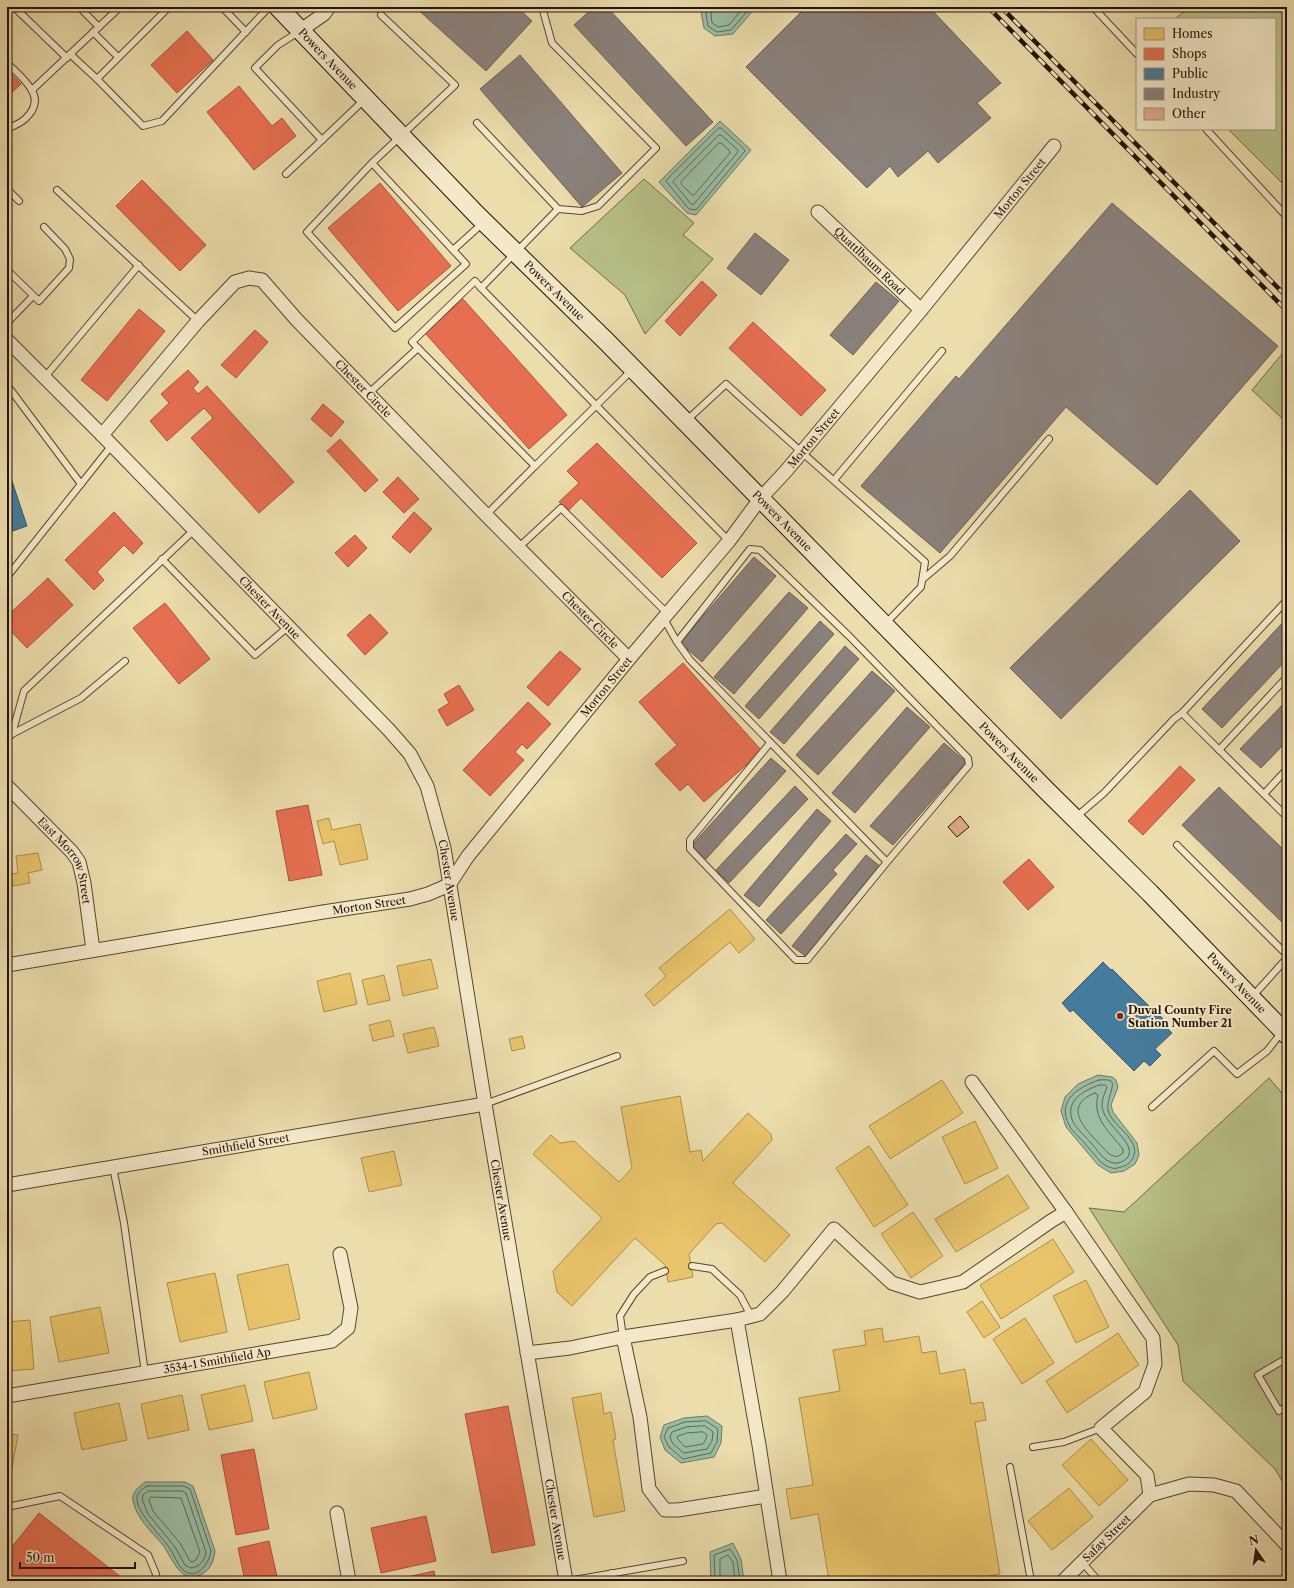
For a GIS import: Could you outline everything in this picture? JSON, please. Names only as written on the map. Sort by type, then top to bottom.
[{"type":"street","name":"Powers Avenue","points":[[278,7],[485,222],[633,369],[1074,818],[1150,893],[1285,1033]]},
{"type":"street","points":[[301,30],[324,14],[329,7]]},
{"type":"street","name":"Morton Street","points":[[7,966],[93,950],[410,899],[428,894],[449,885],[468,856],[629,659],[729,541],[760,499],[801,453],[921,310],[1054,146]]},
{"type":"street","name":"Quattlbaum Road","points":[[818,212],[921,310]]},
{"type":"street","name":"Chester Circle","points":[[102,434],[198,321],[235,282],[249,278],[262,280],[296,319],[518,548],[629,659]]},
{"type":"street","name":"Chester Avenue","points":[[7,340],[102,434],[289,626],[410,754],[427,786],[444,848],[485,1104],[567,1581]]},
{"type":"street","name":"East Morrow Street","points":[[7,786],[72,852],[79,862],[84,883],[93,950]]},
{"type":"street","points":[[972,1082],[1066,1212],[1154,1338],[1155,1364],[1145,1392],[1101,1428],[1146,1475],[1150,1495],[1189,1484],[1214,1485],[1236,1491],[1287,1545]]},
{"type":"street","name":"Smithfield Street","points":[[7,1185],[485,1104]]},
{"type":"street","points":[[527,1353],[570,1348],[623,1337],[737,1320],[760,1314],[782,1292],[834,1229],[892,1283],[920,1292],[963,1282],[1066,1212]]},
{"type":"street","name":"3534-1 Smithfield Ap","points":[[7,1396],[332,1341],[348,1328],[351,1308],[340,1254]]},
{"type":"street","points":[[737,1320],[759,1445],[780,1581]]},
{"type":"street","points":[[623,1337],[640,1417],[649,1489],[665,1510],[678,1510],[766,1496]]},
{"type":"street","name":"Safay Street","points":[[1063,1581],[1150,1495]]},
{"type":"street","points":[[337,1513],[348,1581]]},
{"type":"lane","points":[[14,7],[68,56],[97,79],[143,126],[162,121],[268,7]]},
{"type":"lane","points":[[79,7],[98,27]]},
{"type":"lane","points":[[32,90],[120,7]]},
{"type":"lane","points":[[97,79],[169,7]]},
{"type":"lane","points":[[222,7],[246,32]]},
{"type":"lane","points":[[477,123],[558,210],[582,211],[598,206],[656,148],[552,43],[542,7]]},
{"type":"lane","points":[[1094,7],[1136,53]]},
{"type":"lane","points":[[372,163],[466,264],[395,328],[307,232],[372,163],[455,85],[381,15]]},
{"type":"lane","points":[[301,30],[278,45],[255,68],[322,140]]},
{"type":"lane","points":[[93,32],[118,57]]},
{"type":"lane","points":[[7,63],[32,90],[34,103],[31,114],[21,123],[7,128]]},
{"type":"lane","points":[[286,174],[366,98]]},
{"type":"lane","points":[[1207,130],[1287,217]]},
{"type":"lane","points":[[7,189],[19,201]]},
{"type":"lane","points":[[57,190],[198,321]]},
{"type":"lane","points":[[481,288],[558,210]]},
{"type":"lane","points":[[453,250],[485,222]]},
{"type":"lane","points":[[7,270],[38,301],[69,268],[70,259],[65,249],[44,227]]},
{"type":"lane","points":[[44,378],[139,265]]},
{"type":"lane","points":[[535,466],[412,342],[475,281],[729,541]]},
{"type":"lane","points":[[7,324],[33,296]]},
{"type":"lane","points":[[369,393],[418,348]]},
{"type":"lane","points":[[834,480],[942,351]]},
{"type":"lane","points":[[486,514],[633,369]]},
{"type":"lane","points":[[685,422],[726,384],[801,453],[834,480],[925,562],[921,587],[884,625]]},
{"type":"lane","points":[[7,385],[81,484]]},
{"type":"lane","points":[[923,579],[950,556],[1049,439]]},
{"type":"lane","points":[[7,577],[112,445]]},
{"type":"lane","points":[[518,548],[561,508],[666,617],[677,642],[690,660],[887,862]]},
{"type":"lane","points":[[9,736],[24,691],[194,530]]},
{"type":"lane","points":[[677,642],[750,549],[760,550],[850,636],[968,758],[969,765],[807,960],[796,960],[690,849],[690,840],[770,742]]},
{"type":"lane","points":[[162,559],[255,655],[289,626]]},
{"type":"lane","points":[[1074,818],[1104,793],[1174,719],[1182,713],[1287,600]]},
{"type":"lane","points":[[9,736],[81,698],[125,662]]},
{"type":"lane","points":[[1219,750],[1287,676]]},
{"type":"lane","points":[[1182,713],[1287,817]]},
{"type":"lane","points":[[1264,794],[1287,769]]},
{"type":"lane","points":[[1177,846],[1287,956],[1251,998]]},
{"type":"lane","points":[[1152,1107],[1214,1051],[1237,1074],[1267,1051],[1285,1033]]},
{"type":"lane","points":[[485,1104],[617,1056]]},
{"type":"lane","points":[[113,1166],[124,1223],[145,1372]]},
{"type":"lane","points":[[692,1266],[712,1269],[740,1296],[751,1316]]},
{"type":"lane","points":[[623,1337],[620,1316],[634,1294],[650,1276],[665,1271]]},
{"type":"lane","points":[[1287,1358],[1258,1375],[1279,1411],[1287,1406]]},
{"type":"lane","points":[[1033,1447],[1064,1442],[1101,1428]]},
{"type":"lane","points":[[1010,1467],[1031,1581]]},
{"type":"lane","points":[[7,1507],[60,1496],[148,1555],[156,1574],[155,1581]]},
{"type":"lane","points":[[567,1581],[683,1561]]},
{"type":"lane","points":[[1082,1562],[1096,1576],[1096,1581]]},
{"type":"lane","points":[[612,1573],[613,1581]]},
{"type":"shaded area","points":[[1189,7],[1287,7],[1287,188],[1229,130],[1276,130],[1276,18],[1176,18]]},
{"type":"shaded area","points":[[644,179],[694,223],[683,235],[713,259],[645,334],[625,295],[570,248]]},
{"type":"shaded area","points":[[1287,348],[1287,423],[1252,390]]},
{"type":"shaded area","points":[[1269,1078],[1287,1099],[1287,1489],[1275,1469],[1183,1381],[1178,1345],[1089,1208],[1124,1212]]},
{"type":"water","points":[[705,7],[756,7],[733,34],[715,36],[704,28],[701,12]]},
{"type":"water","points":[[720,121],[751,150],[696,215],[687,213],[659,182]]},
{"type":"water","points":[[1098,1075],[1112,1077],[1116,1080],[1118,1087],[1111,1105],[1113,1112],[1137,1143],[1139,1155],[1135,1164],[1124,1171],[1111,1173],[1098,1165],[1066,1127],[1061,1111],[1065,1097],[1078,1084]]},
{"type":"water","points":[[707,1416],[722,1426],[721,1443],[714,1457],[681,1463],[665,1450],[660,1437],[664,1425],[684,1418]]},
{"type":"water","points":[[145,1482],[185,1482],[193,1486],[215,1551],[212,1564],[208,1570],[202,1574],[194,1577],[188,1576],[178,1569],[162,1544],[141,1519],[133,1501],[133,1495]]},
{"type":"water","points":[[733,1543],[741,1559],[744,1581],[711,1581],[710,1552]]},
{"type":"building: Homes","points":[[329,818],[332,830],[360,824],[368,859],[340,865],[334,841],[323,844],[317,821]]},
{"type":"building: Homes","points":[[38,853],[42,870],[28,873],[30,883],[13,886],[11,874],[18,873],[16,856]]},
{"type":"building: Homes","points":[[730,909],[755,939],[739,953],[730,942],[654,1006],[645,995],[666,976],[659,968]]},
{"type":"building: Homes","points":[[431,959],[438,988],[403,996],[397,966]]},
{"type":"building: Homes","points":[[350,973],[357,1004],[324,1012],[317,981]]},
{"type":"building: Homes","points":[[384,975],[390,1000],[368,1005],[362,980]]},
{"type":"building: Homes","points":[[390,1020],[394,1036],[373,1041],[369,1025]]},
{"type":"building: Homes","points":[[434,1027],[439,1046],[408,1053],[403,1034]]},
{"type":"building: Homes","points":[[522,1036],[525,1048],[512,1051],[509,1039]]},
{"type":"building: Homes","points":[[942,1080],[963,1113],[890,1159],[869,1126]]},
{"type":"building: Homes","points":[[680,1096],[690,1152],[701,1150],[703,1161],[748,1113],[771,1134],[772,1140],[733,1183],[790,1235],[765,1262],[722,1223],[716,1224],[689,1254],[693,1277],[668,1282],[665,1265],[635,1238],[572,1306],[557,1292],[553,1271],[602,1218],[533,1154],[551,1135],[560,1143],[574,1141],[619,1182],[632,1168],[621,1107]]},
{"type":"building: Homes","points":[[975,1121],[998,1168],[965,1184],[942,1137]]},
{"type":"building: Homes","points":[[869,1146],[908,1205],[874,1227],[836,1168]]},
{"type":"building: Homes","points":[[394,1151],[402,1185],[369,1192],[361,1158]]},
{"type":"building: Homes","points":[[1008,1175],[1029,1208],[956,1252],[935,1219]]},
{"type":"building: Homes","points":[[913,1212],[943,1256],[911,1278],[881,1234]]},
{"type":"building: Homes","points":[[1053,1239],[1074,1272],[1001,1319],[980,1285]]},
{"type":"building: Homes","points":[[288,1264],[300,1319],[249,1330],[237,1275]]},
{"type":"building: Homes","points":[[215,1273],[227,1332],[180,1342],[167,1283]]},
{"type":"building: Homes","points":[[1086,1280],[1109,1327],[1076,1343],[1053,1296]]},
{"type":"building: Homes","points":[[982,1301],[1000,1327],[984,1338],[967,1312]]},
{"type":"building: Homes","points":[[100,1307],[109,1353],[59,1362],[50,1317]]},
{"type":"building: Homes","points":[[1025,1318],[1054,1363],[1022,1384],[993,1339]]},
{"type":"building: Homes","points":[[30,1320],[34,1369],[7,1371],[7,1322]]},
{"type":"building: Homes","points":[[882,1328],[884,1342],[919,1336],[922,1353],[936,1351],[940,1374],[965,1369],[971,1404],[983,1402],[986,1420],[975,1422],[1000,1574],[961,1581],[829,1581],[818,1514],[791,1519],[786,1489],[813,1485],[799,1398],[840,1391],[833,1350],[866,1345],[864,1331]]},
{"type":"building: Homes","points":[[1118,1333],[1139,1365],[1067,1413],[1046,1381]]},
{"type":"building: Homes","points":[[309,1372],[317,1409],[273,1419],[264,1382]]},
{"type":"building: Homes","points":[[245,1385],[253,1421],[209,1430],[201,1395]]},
{"type":"building: Homes","points":[[601,1393],[604,1414],[611,1412],[616,1439],[613,1440],[625,1511],[594,1517],[572,1398]]},
{"type":"building: Homes","points":[[182,1395],[189,1430],[148,1439],[141,1404]]},
{"type":"building: Homes","points":[[119,1403],[127,1440],[82,1450],[74,1413]]},
{"type":"building: Homes","points":[[7,1433],[18,1435],[10,1479],[7,1479]]},
{"type":"building: Homes","points":[[1091,1439],[1128,1480],[1099,1506],[1062,1465]]},
{"type":"building: Homes","points":[[1069,1488],[1093,1517],[1052,1550],[1028,1521]]},
{"type":"building: Homes","points":[[660,1577],[660,1581],[636,1581]]},
{"type":"building: Shops","points":[[30,7],[39,7],[34,11]]},
{"type":"building: Shops","points":[[187,31],[213,60],[177,93],[151,65]]},
{"type":"building: Shops","points":[[7,70],[21,84],[7,97]]},
{"type":"building: Shops","points":[[239,86],[272,126],[282,118],[296,136],[254,170],[207,112]]},
{"type":"building: Shops","points":[[142,180],[206,245],[180,271],[116,206]]},
{"type":"building: Shops","points":[[380,183],[451,266],[398,311],[328,228]]},
{"type":"building: Shops","points":[[702,281],[717,295],[680,336],[665,321]]},
{"type":"building: Shops","points":[[463,299],[567,415],[529,449],[425,333]]},
{"type":"building: Shops","points":[[139,309],[165,331],[107,401],[81,380]]},
{"type":"building: Shops","points":[[753,322],[826,390],[801,416],[729,348]]},
{"type":"building: Shops","points":[[255,330],[268,342],[236,378],[221,365]]},
{"type":"building: Shops","points":[[188,370],[199,382],[193,388],[198,394],[207,386],[294,482],[259,513],[191,438],[213,418],[204,408],[167,441],[150,421],[169,403],[161,394]]},
{"type":"building: Shops","points":[[323,404],[344,422],[331,437],[311,419]]},
{"type":"building: Shops","points":[[340,439],[378,480],[365,492],[327,451]]},
{"type":"building: Shops","points":[[597,443],[697,543],[662,578],[581,498],[568,511],[559,502],[579,483],[567,471]]},
{"type":"building: Shops","points":[[398,477],[419,499],[404,513],[383,492]]},
{"type":"building: Shops","points":[[114,512],[143,543],[133,554],[124,545],[97,572],[104,580],[94,590],[65,560]]},
{"type":"building: Shops","points":[[414,512],[432,529],[410,553],[392,537]]},
{"type":"building: Shops","points":[[355,535],[367,548],[348,567],[335,553]]},
{"type":"building: Shops","points":[[48,578],[73,605],[27,648],[7,627],[7,616]]},
{"type":"building: Shops","points":[[165,603],[210,659],[179,684],[133,628]]},
{"type":"building: Shops","points":[[370,614],[388,633],[365,655],[347,635]]},
{"type":"building: Shops","points":[[560,651],[581,669],[548,706],[527,687]]},
{"type":"building: Shops","points":[[683,663],[762,751],[704,802],[688,784],[680,791],[655,764],[677,745],[639,702]]},
{"type":"building: Shops","points":[[459,685],[474,710],[447,726],[438,710],[449,703],[444,694]]},
{"type":"building: Shops","points":[[528,702],[551,724],[527,749],[522,744],[515,752],[524,760],[490,796],[463,770]]},
{"type":"building: Shops","points":[[1180,766],[1195,780],[1143,835],[1128,821]]},
{"type":"building: Shops","points":[[308,805],[322,875],[289,881],[276,811]]},
{"type":"building: Shops","points":[[1029,859],[1054,887],[1028,910],[1003,882]]},
{"type":"building: Shops","points":[[508,1406],[535,1545],[492,1553],[465,1414]]},
{"type":"building: Shops","points":[[254,1449],[269,1529],[236,1535],[221,1455]]},
{"type":"building: Shops","points":[[39,1513],[126,1581],[7,1581],[7,1553]]},
{"type":"building: Shops","points":[[426,1516],[436,1561],[381,1573],[371,1528]]},
{"type":"building: Shops","points":[[269,1541],[278,1581],[245,1581],[238,1548]]},
{"type":"building: Shops","points":[[434,1571],[436,1581],[390,1581]]},
{"type":"building: Public","points":[[7,466],[27,526],[7,533]]},
{"type":"building: Public","name":"Duval County Fire Station Number 21","points":[[1103,962],[1150,1007],[1149,1009],[1153,1014],[1156,1011],[1163,1019],[1161,1022],[1172,1033],[1155,1049],[1161,1055],[1150,1066],[1144,1061],[1134,1071],[1073,1010],[1070,1012],[1062,1003]]},
{"type":"building: Industry","points":[[415,7],[517,7],[532,21],[486,71]]},
{"type":"building: Industry","points":[[594,7],[607,7],[713,122],[686,146],[574,25]]},
{"type":"building: Industry","points":[[806,7],[929,7],[1001,83],[977,103],[991,118],[938,163],[928,151],[898,177],[890,166],[867,188],[746,67]]},
{"type":"building: Industry","points":[[520,55],[622,173],[582,207],[480,89]]},
{"type":"building: Industry","points":[[1112,203],[1278,346],[1157,485],[1066,407],[940,553],[861,486],[956,376],[959,379]]},
{"type":"building: Industry","points":[[755,233],[789,260],[761,295],[727,268]]},
{"type":"building: Industry","points":[[876,282],[899,301],[853,355],[830,335]]},
{"type":"building: Industry","points":[[1190,490],[1240,541],[1061,719],[1010,668]]},
{"type":"building: Industry","points":[[754,557],[776,576],[702,662],[680,643]]},
{"type":"building: Industry","points":[[789,592],[808,608],[734,694],[714,677]]},
{"type":"building: Industry","points":[[1287,618],[1287,659],[1222,728],[1202,709]]},
{"type":"building: Industry","points":[[820,621],[834,634],[759,719],[745,706]]},
{"type":"building: Industry","points":[[845,646],[859,659],[784,744],[770,732]]},
{"type":"building: Industry","points":[[872,671],[895,691],[818,775],[796,755]]},
{"type":"building: Industry","points":[[1287,700],[1287,741],[1261,768],[1240,749]]},
{"type":"building: Industry","points":[[907,707],[930,727],[855,813],[832,793]]},
{"type":"building: Industry","points":[[944,743],[966,762],[893,845],[870,826]]},
{"type":"building: Industry","points":[[771,758],[786,771],[706,859],[691,846]]},
{"type":"building: Industry","points":[[795,786],[808,799],[729,883],[716,870]]},
{"type":"building: Industry","points":[[1219,787],[1287,853],[1287,927],[1182,825]]},
{"type":"building: Industry","points":[[817,809],[831,821],[759,907],[744,895]]},
{"type":"building: Industry","points":[[846,834],[857,844],[833,870],[837,874],[781,934],[766,920]]},
{"type":"building: Industry","points":[[866,855],[881,867],[808,958],[792,946]]},
{"type":"building: Other","points":[[960,816],[969,827],[957,837],[948,827]]},
{"type":"railway","points":[[988,7],[1287,311]]},
{"type":"railway","points":[[1001,7],[1287,297]]},
{"type":"place","name":"Duval County Fire Station Number 21","points":[[1120,1016]]}]
